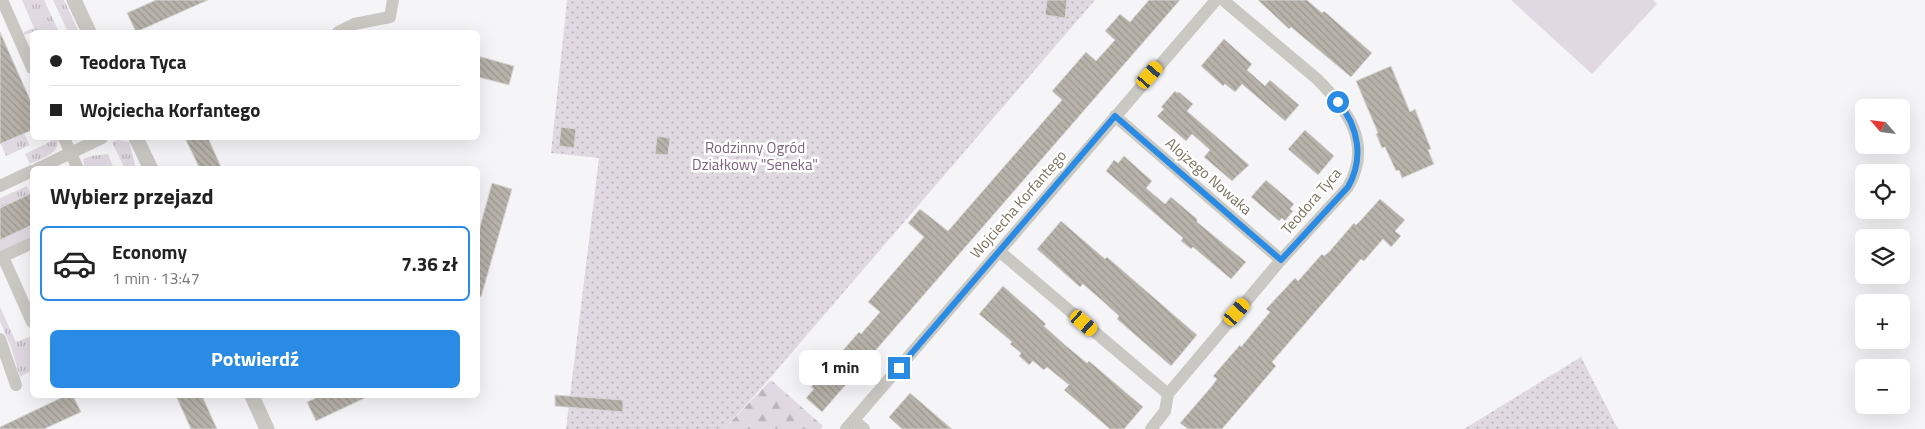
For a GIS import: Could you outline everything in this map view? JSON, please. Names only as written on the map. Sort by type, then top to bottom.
[{"type":"street","points":[[2,0],[30,63]]},
{"type":"street","points":[[74,0],[87,30]]},
{"type":"street","points":[[342,30],[354,24],[390,17],[393,0]]},
{"type":"street","name":"Wojciecha Korfantego","points":[[850,425],[1216,0]]},
{"type":"street","name":"Teodora Tyca","points":[[1151,429],[1165,411],[1168,394],[1281,260],[1348,187],[1355,176],[1358,162],[1356,132],[1345,110],[1322,84],[1223,0]]},
{"type":"street","name":"Alojzego Nowaka","points":[[1115,116],[1281,260]]},
{"type":"street","points":[[65,140],[77,166]]},
{"type":"street","points":[[43,166],[98,140]]},
{"type":"street","points":[[137,140],[150,166]]},
{"type":"street","points":[[0,186],[30,172]]},
{"type":"street","points":[[30,243],[1,257],[30,318]]},
{"type":"street","points":[[999,251],[1168,394]]},
{"type":"street","points":[[0,338],[16,386]]},
{"type":"street","points":[[253,398],[267,429]]},
{"type":"street","points":[[850,425],[864,429]]},
{"type":"green space","points":[[22,0],[44,0],[58,30],[30,30],[30,33],[24,35],[24,32],[34,28]]},
{"type":"green space","points":[[53,0],[64,0],[78,30],[67,30]]},
{"type":"green space","name":"Rodzinny Ogród Działkowy \"Seneka\"","points":[[567,0],[1095,0],[724,429],[566,429],[599,158],[551,153]]},
{"type":"green space","points":[[1511,0],[1653,0],[1657,4],[1592,74]]},
{"type":"green space","points":[[24,133],[30,145],[6,156],[1,144]]},
{"type":"green space","points":[[54,140],[58,140],[58,144],[53,152],[30,164],[25,154]]},
{"type":"green space","points":[[119,140],[129,142],[135,166],[124,166],[112,142]]},
{"type":"green space","points":[[108,154],[113,166],[84,166],[83,159]]},
{"type":"green space","points":[[27,186],[30,194],[0,208],[0,198]]},
{"type":"green space","points":[[30,226],[30,237],[0,252],[0,240]]},
{"type":"green space","points":[[0,307],[16,342],[30,337],[30,371],[20,377],[11,347],[0,322]]},
{"type":"green space","points":[[1581,357],[1618,429],[1464,429]]},
{"type":"green space","points":[[771,380],[823,426],[821,429],[724,429]]},
{"type":"building","points":[[156,0],[208,0],[140,30],[135,30],[127,13]]},
{"type":"building","points":[[1047,0],[1067,0],[1065,18],[1045,15]]},
{"type":"building","points":[[1149,0],[1180,0],[822,412],[806,398],[814,389],[811,387],[859,332],[861,334],[880,312],[868,302],[924,237],[908,223],[920,209],[948,231],[1062,100],[1052,91],[1086,52],[1096,61],[1115,40],[1105,31],[1120,14],[1130,22]]},
{"type":"building","points":[[1258,0],[1307,0],[1322,13],[1324,11],[1372,53],[1351,77],[1291,27],[1289,29]]},
{"type":"building","points":[[0,32],[30,100],[30,131],[0,144]]},
{"type":"building","points":[[1224,39],[1252,64],[1247,70],[1265,86],[1270,80],[1299,105],[1285,121],[1242,84],[1235,92],[1225,84],[1223,86],[1201,66]]},
{"type":"building","points":[[480,57],[514,66],[509,85],[480,78]]},
{"type":"building","points":[[1391,66],[1410,112],[1415,109],[1431,149],[1428,150],[1434,164],[1402,178],[1399,170],[1396,171],[1385,147],[1382,148],[1376,134],[1378,133],[1356,81]]},
{"type":"building","points":[[1175,91],[1179,92],[1193,104],[1187,111],[1249,165],[1232,181],[1204,157],[1210,150],[1192,134],[1186,141],[1157,116],[1164,109],[1161,107]]},
{"type":"building","points":[[561,127],[576,129],[574,148],[559,146]]},
{"type":"building","points":[[1305,130],[1334,156],[1318,175],[1288,149]]},
{"type":"building","points":[[657,136],[670,138],[668,155],[655,154]]},
{"type":"building","points":[[186,140],[209,140],[221,166],[199,166]]},
{"type":"building","points":[[1124,156],[1152,181],[1146,188],[1165,204],[1171,197],[1197,219],[1197,222],[1246,262],[1231,279],[1193,247],[1191,249],[1181,241],[1183,238],[1106,171],[1114,160],[1118,163]]},
{"type":"building","points":[[1266,180],[1294,204],[1290,209],[1293,211],[1285,221],[1282,218],[1279,221],[1251,197]]},
{"type":"building","points":[[492,183],[512,189],[481,297],[480,297],[480,227]]},
{"type":"building","points":[[30,194],[30,226],[0,240],[0,208]]},
{"type":"building","points":[[1380,199],[1405,220],[1395,231],[1401,236],[1391,247],[1383,239],[1364,261],[1361,259],[1272,362],[1276,366],[1222,429],[1188,429],[1180,423],[1217,379],[1213,376],[1240,345],[1241,347],[1270,312],[1266,309],[1295,278],[1298,281],[1322,254],[1324,256],[1329,252],[1354,223],[1356,225]]},
{"type":"building","points":[[1061,221],[1105,259],[1107,257],[1197,335],[1171,366],[1117,319],[1119,316],[1106,304],[1083,284],[1080,287],[1037,249]]},
{"type":"building","points":[[1003,286],[1046,324],[1044,326],[1065,345],[1087,363],[1089,361],[1143,407],[1124,429],[1110,429],[1064,390],[1069,385],[1047,367],[1044,370],[1033,361],[1029,365],[1019,356],[1021,353],[1010,344],[1012,342],[979,314]]},
{"type":"building","points":[[910,393],[952,429],[902,429],[889,417]]},
{"type":"building","points":[[555,395],[623,400],[623,412],[555,406]]},
{"type":"building","points":[[61,398],[74,398],[81,412],[44,429],[0,429],[0,427]]},
{"type":"building","points":[[177,398],[203,398],[217,429],[191,429]]},
{"type":"building","points":[[316,398],[365,398],[316,421],[307,402]]},
{"type":"route","points":[[899,368],[1115,116],[1281,260],[1348,187],[1355,176],[1358,162],[1356,132],[1345,110],[1338,102]]}]
